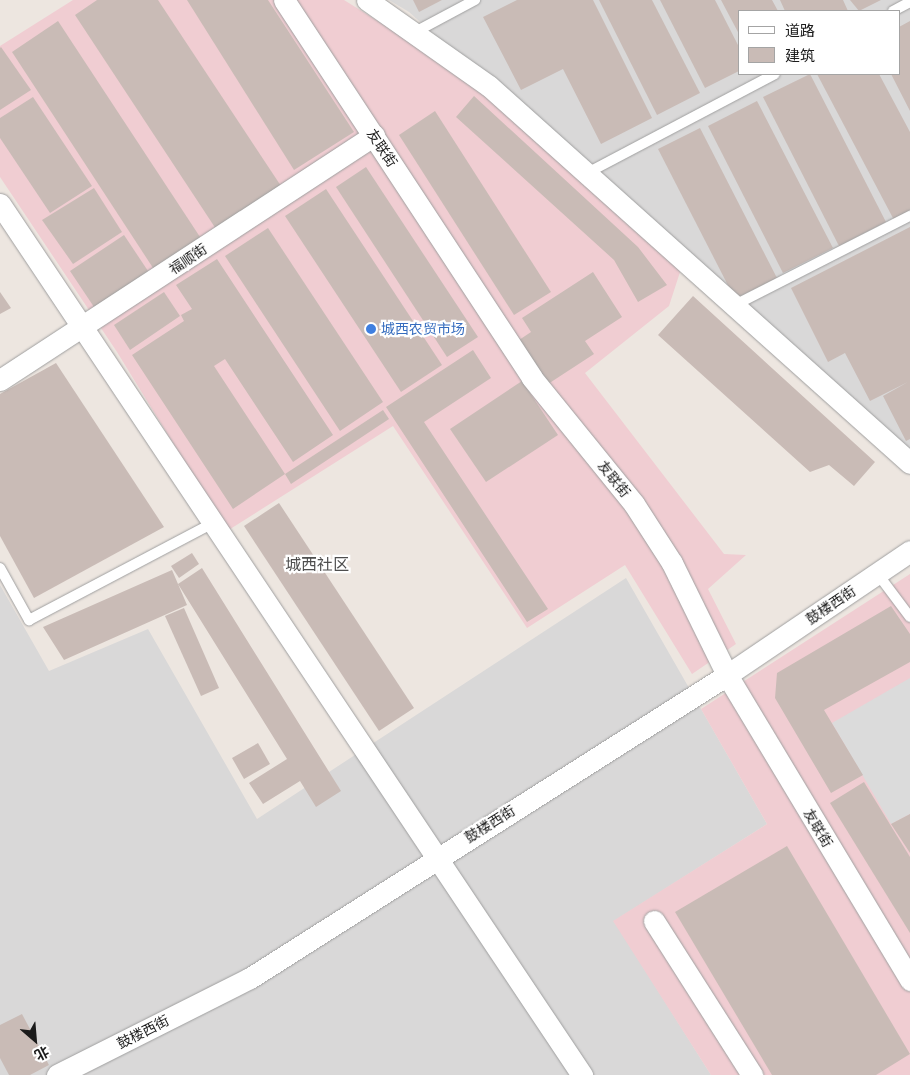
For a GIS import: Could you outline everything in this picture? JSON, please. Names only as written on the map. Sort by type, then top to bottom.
[{"type":"street","name":"友联街","points":[[284,0],[532,378],[634,504],[672,563],[727,675],[910,980]]},
{"type":"street","points":[[367,0],[417,31],[589,172],[733,306],[910,462]]},
{"type":"street","name":"福顺街","points":[[0,380],[83,328],[374,135]]},
{"type":"street","points":[[0,204],[582,1075]]},
{"type":"street","name":"鼓楼西街","points":[[57,1075],[250,978],[727,675],[910,551]]},
{"type":"street","points":[[654,921],[752,1075]]},
{"type":"lane","points":[[417,31],[475,0]]},
{"type":"lane","points":[[895,10],[910,2]]},
{"type":"lane","points":[[589,172],[773,75]]},
{"type":"lane","points":[[733,306],[910,216]]},
{"type":"lane","points":[[0,568],[29,620],[214,523]]},
{"type":"lane","points":[[877,573],[910,617]]},
{"type":"shaded area","name":"城西农贸市场","points":[[73,0],[344,0],[469,78],[681,269],[669,306],[585,373],[724,554],[746,555],[708,589],[736,644],[692,674],[625,565],[527,628],[393,426],[227,531],[117,352],[0,177],[0,46]]},
{"type":"shaded area","points":[[389,0],[910,0],[910,449],[733,301],[409,12]]},
{"type":"shaded area","points":[[910,574],[910,1075],[711,1075],[613,921],[767,824],[701,709]]},
{"type":"shaded area","points":[[626,578],[767,824],[614,921],[711,1075],[0,1075],[0,585],[49,671],[148,629],[257,819]]},
{"type":"shaded area","points":[[910,678],[910,814],[891,824],[832,723]]},
{"type":"building","points":[[97,0],[158,0],[281,186],[216,229],[75,15]]},
{"type":"building","points":[[187,0],[268,0],[354,132],[294,170]]},
{"type":"building","points":[[413,0],[442,0],[419,12]]},
{"type":"building","points":[[517,0],[593,0],[652,118],[601,144],[563,69],[521,90],[483,17]]},
{"type":"building","points":[[599,0],[652,0],[700,93],[657,115]]},
{"type":"building","points":[[660,0],[715,0],[738,45],[738,72],[705,88]]},
{"type":"building","points":[[721,0],[772,0],[777,10],[738,10],[738,32]]},
{"type":"building","points":[[780,0],[843,0],[848,10],[785,10]]},
{"type":"building","points":[[850,0],[881,0],[861,10],[858,10]]},
{"type":"building","points":[[58,21],[202,240],[155,271],[12,52]]},
{"type":"building","points":[[910,21],[910,111],[892,75],[900,75],[900,26]]},
{"type":"building","points":[[0,48],[31,90],[0,110]]},
{"type":"building","points":[[811,75],[886,222],[839,246],[763,97]]},
{"type":"building","points":[[818,75],[880,75],[910,132],[910,211],[894,220]]},
{"type":"building","points":[[474,96],[638,247],[667,285],[638,302],[614,260],[456,117]]},
{"type":"building","points":[[33,97],[92,186],[50,213],[0,138],[0,118]]},
{"type":"building","points":[[757,101],[833,248],[783,273],[708,126]]},
{"type":"building","points":[[435,111],[551,292],[514,315],[399,135]]},
{"type":"building","points":[[700,128],[777,278],[735,299],[658,149]]},
{"type":"building","points":[[366,167],[478,337],[447,357],[336,187]]},
{"type":"building","points":[[94,188],[122,232],[73,264],[42,220]]},
{"type":"building","points":[[326,189],[442,365],[401,392],[285,216]]},
{"type":"building","points":[[910,227],[910,439],[906,441],[883,396],[908,382],[870,401],[845,353],[828,362],[791,288]]},
{"type":"building","points":[[268,228],[383,402],[340,431],[225,256]]},
{"type":"building","points":[[124,235],[150,274],[96,310],[70,271]]},
{"type":"building","points":[[217,259],[333,435],[293,462],[225,359],[214,366],[285,474],[233,509],[132,355],[184,321],[181,315],[192,309],[176,285]]},
{"type":"building","points":[[593,272],[622,317],[585,341],[594,354],[548,384],[519,340],[531,332],[522,318]]},
{"type":"building","points":[[0,292],[11,308],[0,314]]},
{"type":"building","points":[[164,292],[180,316],[130,350],[114,325]]},
{"type":"building","points":[[693,296],[875,462],[854,486],[829,465],[810,472],[658,335]]},
{"type":"building","points":[[473,350],[491,378],[424,422],[548,609],[527,622],[386,407]]},
{"type":"building","points":[[56,363],[164,527],[34,598],[0,536],[0,394]]},
{"type":"building","points":[[522,381],[558,435],[486,482],[450,429]]},
{"type":"building","points":[[383,410],[389,419],[291,484],[285,474]]},
{"type":"building","points":[[279,503],[414,708],[379,731],[244,526]]},
{"type":"building","points":[[192,553],[199,564],[179,578],[171,566]]},
{"type":"building","points":[[202,568],[341,791],[316,807],[300,781],[263,804],[249,783],[287,759],[178,584]]},
{"type":"building","points":[[172,570],[187,605],[64,660],[43,627]]},
{"type":"building","points":[[891,606],[910,634],[910,662],[824,710],[863,775],[831,793],[775,698],[777,673]]},
{"type":"building","points":[[184,608],[219,688],[201,696],[165,616]]},
{"type":"building","points":[[258,743],[270,764],[244,779],[232,758]]},
{"type":"building","points":[[864,782],[910,857],[910,933],[830,803]]},
{"type":"building","points":[[910,814],[910,853],[891,824]]},
{"type":"building","points":[[787,846],[910,1054],[876,1075],[772,1075],[675,912]]},
{"type":"building","points":[[22,1014],[49,1065],[30,1075],[9,1075],[0,1058],[0,1025]]},
{"type":"place","name":"城西农贸市场","points":[[371,329]]},
{"type":"district","name":"城西社区","points":[[317,564]]}]
